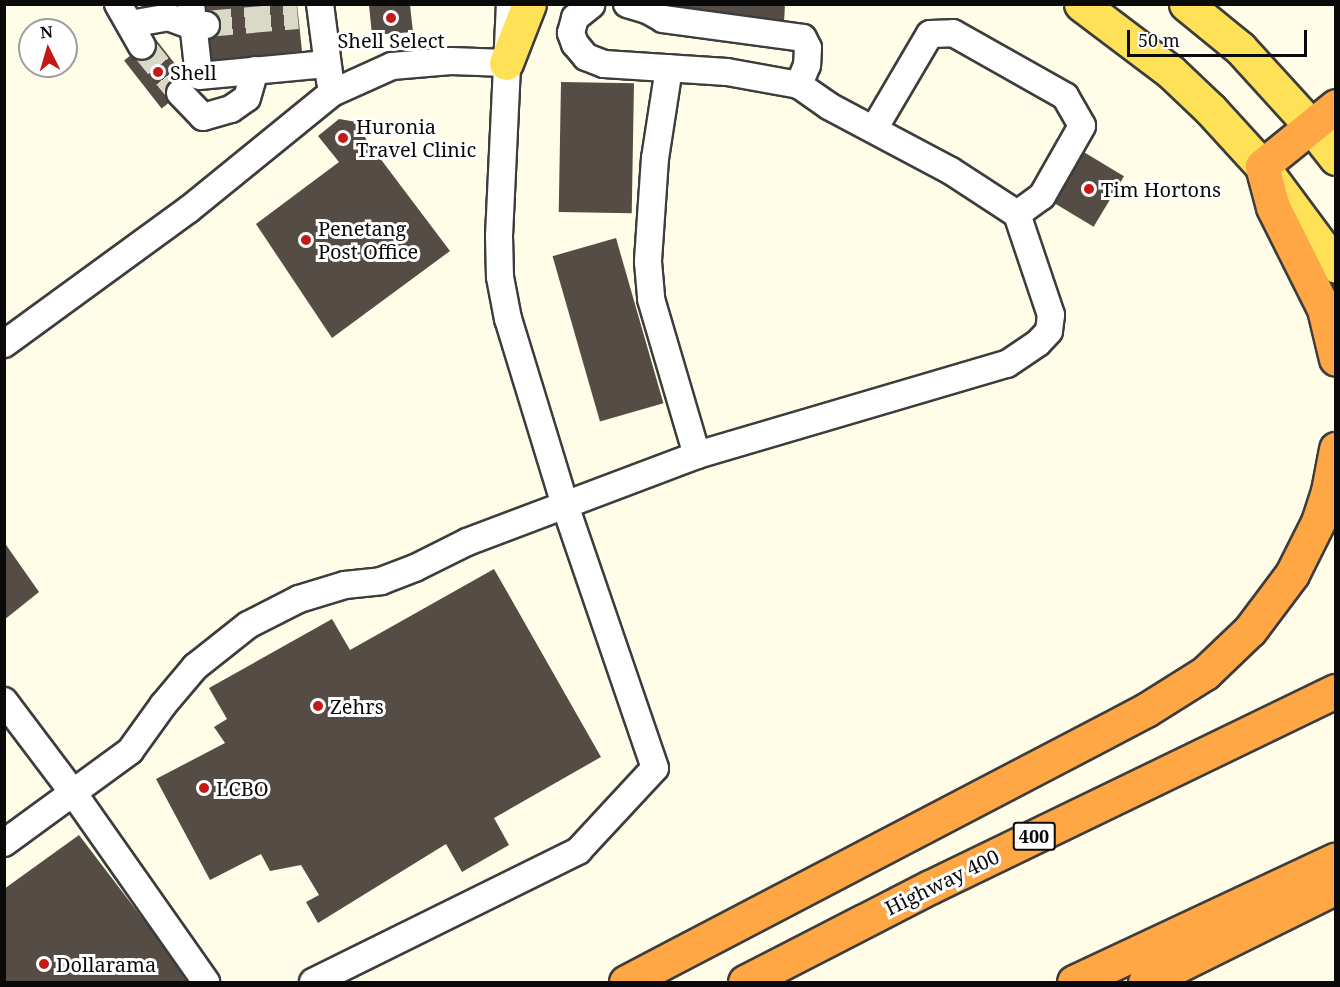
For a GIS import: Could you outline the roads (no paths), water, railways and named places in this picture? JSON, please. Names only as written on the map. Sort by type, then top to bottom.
[{"type":"highway","points":[[1323,115],[1262,166],[1273,207],[1324,309],[1335,359]]},
{"type":"highway","points":[[626,982],[1146,710],[1205,673],[1250,630],[1292,574],[1318,522],[1328,491],[1335,449]]},
{"type":"highway","name":"Highway 400","points":[[745,982],[930,887],[1332,692]]},
{"type":"highway","points":[[1074,982],[1335,859]]},
{"type":"highway","points":[[1145,982],[1335,887]]},
{"type":"main road","points":[[506,63],[529,4]]},
{"type":"main road","points":[[1081,4],[1171,72],[1210,109],[1262,166],[1335,266]]},
{"type":"main road","points":[[1186,4],[1323,115],[1335,158]]},
{"type":"lane","points":[[313,982],[578,851],[655,768],[565,504],[508,319],[500,277],[499,236],[510,4]]},
{"type":"lane","points":[[627,4],[647,10],[803,38],[808,48],[807,65],[799,85]]},
{"type":"lane","points":[[4,843],[130,751],[163,705],[195,667],[248,625],[299,599],[345,585],[381,582],[416,568],[467,542],[698,455],[1007,364],[1038,343],[1049,331],[1051,315],[1017,214],[951,171],[829,106],[799,85],[727,72],[604,64],[586,57],[575,44],[571,33],[584,8]]},
{"type":"lane","points":[[313,11],[332,93]]},
{"type":"lane","points":[[124,14],[196,18],[199,76],[326,64]]},
{"type":"lane","points":[[124,14],[142,46]]},
{"type":"lane","points":[[874,129],[930,34],[953,33],[1065,96],[1082,126],[1042,196],[1017,214]]},
{"type":"lane","points":[[4,344],[188,210],[332,93],[392,66],[451,61],[506,63]]},
{"type":"lane","points":[[669,69],[655,158],[648,262],[651,299],[698,455]]},
{"type":"lane","points":[[180,93],[203,117],[231,109],[247,98],[255,70]]},
{"type":"lane","points":[[4,701],[74,794],[206,982]]},
{"type":"tunnel","points":[[206,24],[298,16]]},
{"type":"tunnel","points":[[142,46],[180,93]]},
{"type":"place","name":"Shell Select","points":[[391,18]]},
{"type":"place","name":"Shell","points":[[158,72]]},
{"type":"place","name":"Huronia Travel Clinic","points":[[343,138]]},
{"type":"place","name":"Tim Hortons","points":[[1089,189]]},
{"type":"place","name":"Penetang Post Office","points":[[306,240]]},
{"type":"place","name":"Zehrs","points":[[318,706]]},
{"type":"place","name":"LCBO","points":[[204,788]]},
{"type":"place","name":"Dollarama","points":[[44,964]]}]
